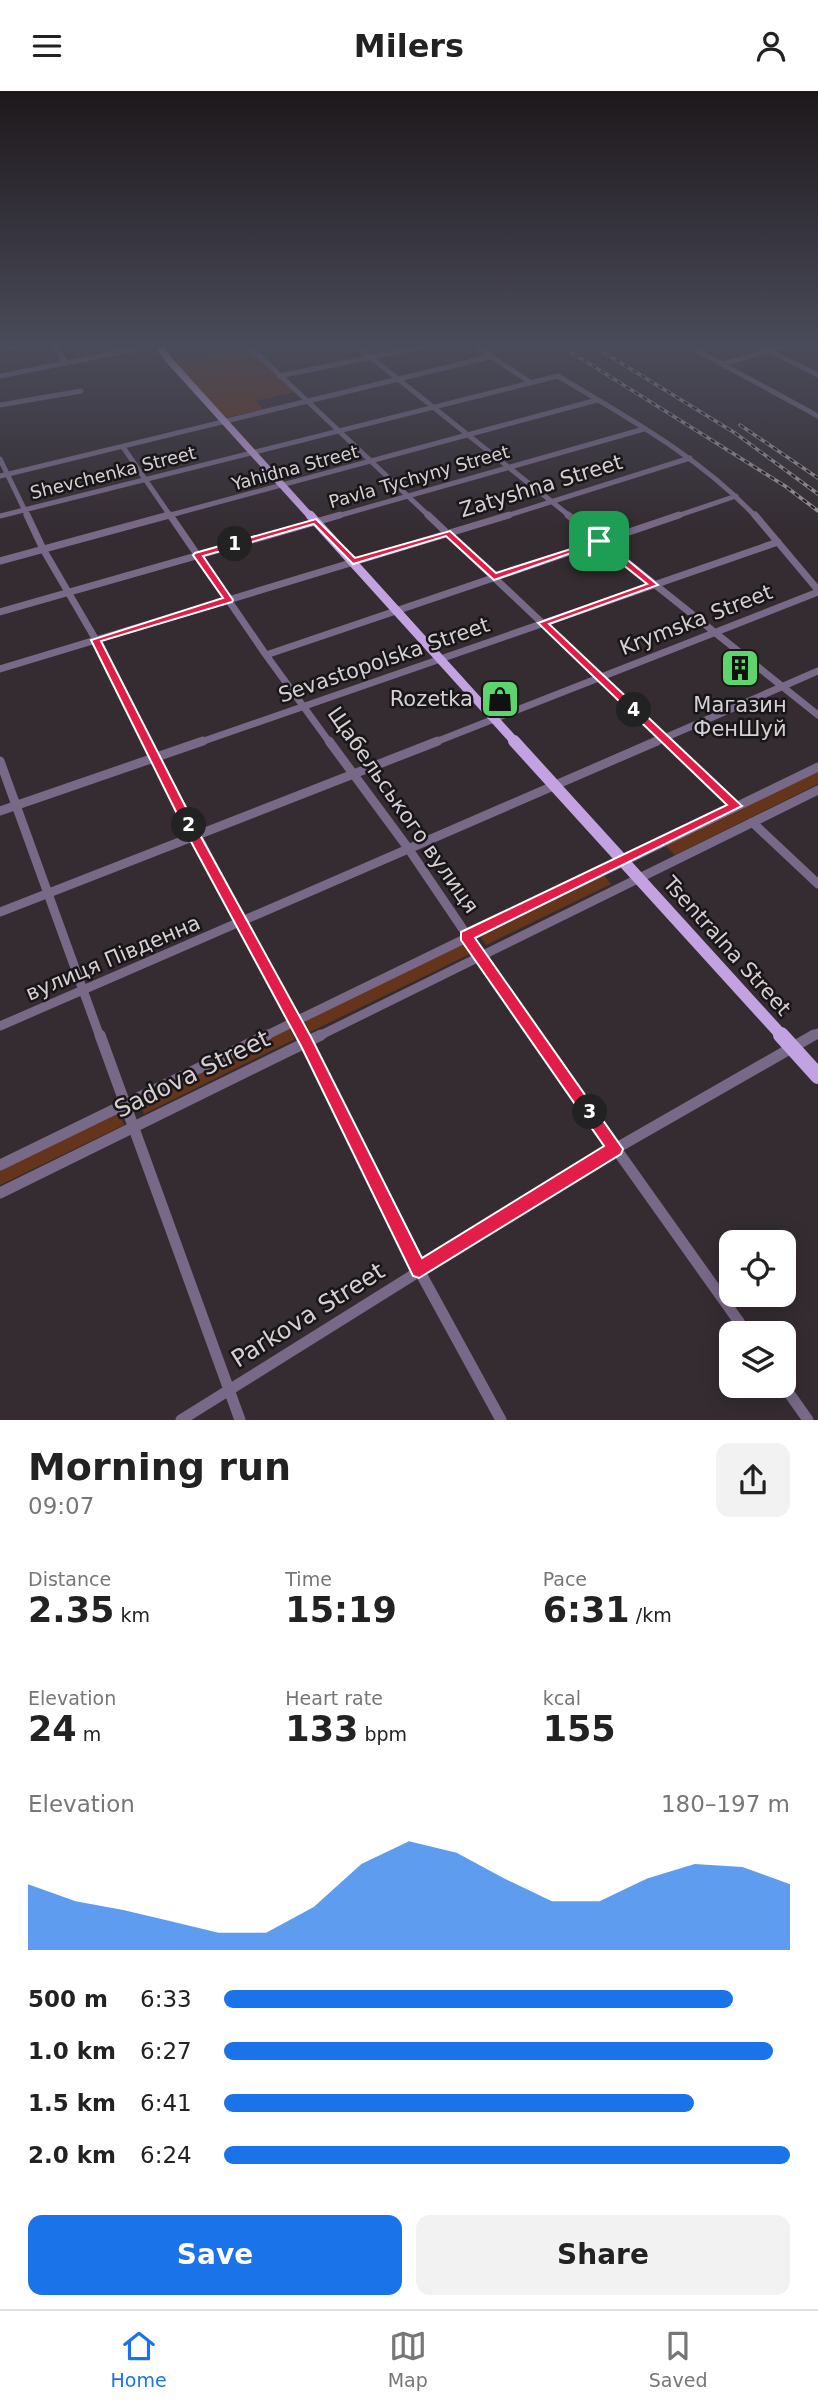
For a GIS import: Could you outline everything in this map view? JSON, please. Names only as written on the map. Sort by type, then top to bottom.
[{"type":"main road","name":"Tsentralna Street","points":[[213,406],[818,1076]]},
{"type":"street","points":[[4,475],[291,406]]},
{"type":"street","points":[[312,406],[736,806]]},
{"type":"street","points":[[432,406],[818,715]]},
{"type":"street","name":"Shevchenka Street","points":[[0,516],[432,406]]},
{"type":"street","name":"Yahidna Street","points":[[0,561],[575,406]]},
{"type":"street","points":[[607,406],[690,458],[736,496],[818,591]]},
{"type":"street","name":"Pavla Tychyny Street","points":[[0,612],[644,429]]},
{"type":"street","name":"Щабельського вулиця","points":[[123,447],[266,655],[408,848],[480,957],[738,1321]]},
{"type":"street","name":"Zatyshna Street","points":[[0,669],[690,458]]},
{"type":"street","points":[[0,459],[4,475],[67,593],[96,640],[195,836],[306,1041],[419,1270],[501,1420]]},
{"type":"street","points":[[266,655],[736,496]]},
{"type":"street","name":"Sevastopolska Street","points":[[0,811],[778,542]]},
{"type":"street","name":"Krymska Street","points":[[0,912],[818,591]]},
{"type":"street","name":"вулиця Південна","points":[[0,1026],[818,671]]},
{"type":"street","points":[[0,761],[14,806],[240,1420]]},
{"type":"street","name":"Sadova Street","points":[[0,1165],[624,859],[818,767]]},
{"type":"street","name":"Sadova Street","points":[[0,1193],[818,790]]},
{"type":"street","points":[[752,822],[818,884]]},
{"type":"street","name":"Parkova Street","points":[[181,1420],[615,1149],[818,1033]]},
{"type":"street","points":[[792,1398],[808,1420]]},
{"type":"shaded area","points":[[215,406],[260,406],[263,409],[226,418]]},
{"type":"shaded area","points":[[818,771],[818,784],[675,855],[664,844]]},
{"type":"shaded area","points":[[603,874],[611,884],[486,945],[479,935]]},
{"type":"shaded area","points":[[464,943],[472,953],[310,1032],[304,1020]]},
{"type":"shaded area","points":[[289,1028],[295,1039],[144,1114],[139,1102]]},
{"type":"shaded area","points":[[119,1112],[124,1125],[0,1185],[0,1170]]},
{"type":"railway","points":[[657,406],[785,486],[818,511]]},
{"type":"railway","points":[[691,406],[735,433],[818,494]]},
{"type":"railway","points":[[740,425],[818,478]]},
{"type":"place","name":"Магазин ФенШуй","points":[[740,668]]},
{"type":"place","name":"Rozetka","points":[[500,699]]},
{"type":"route","points":[[316,521],[353,561],[447,533],[494,577],[599,541],[653,585],[543,623],[736,806],[466,936],[615,1149],[419,1270],[306,1041],[195,836],[96,640],[228,600],[198,555],[316,521]]}]
